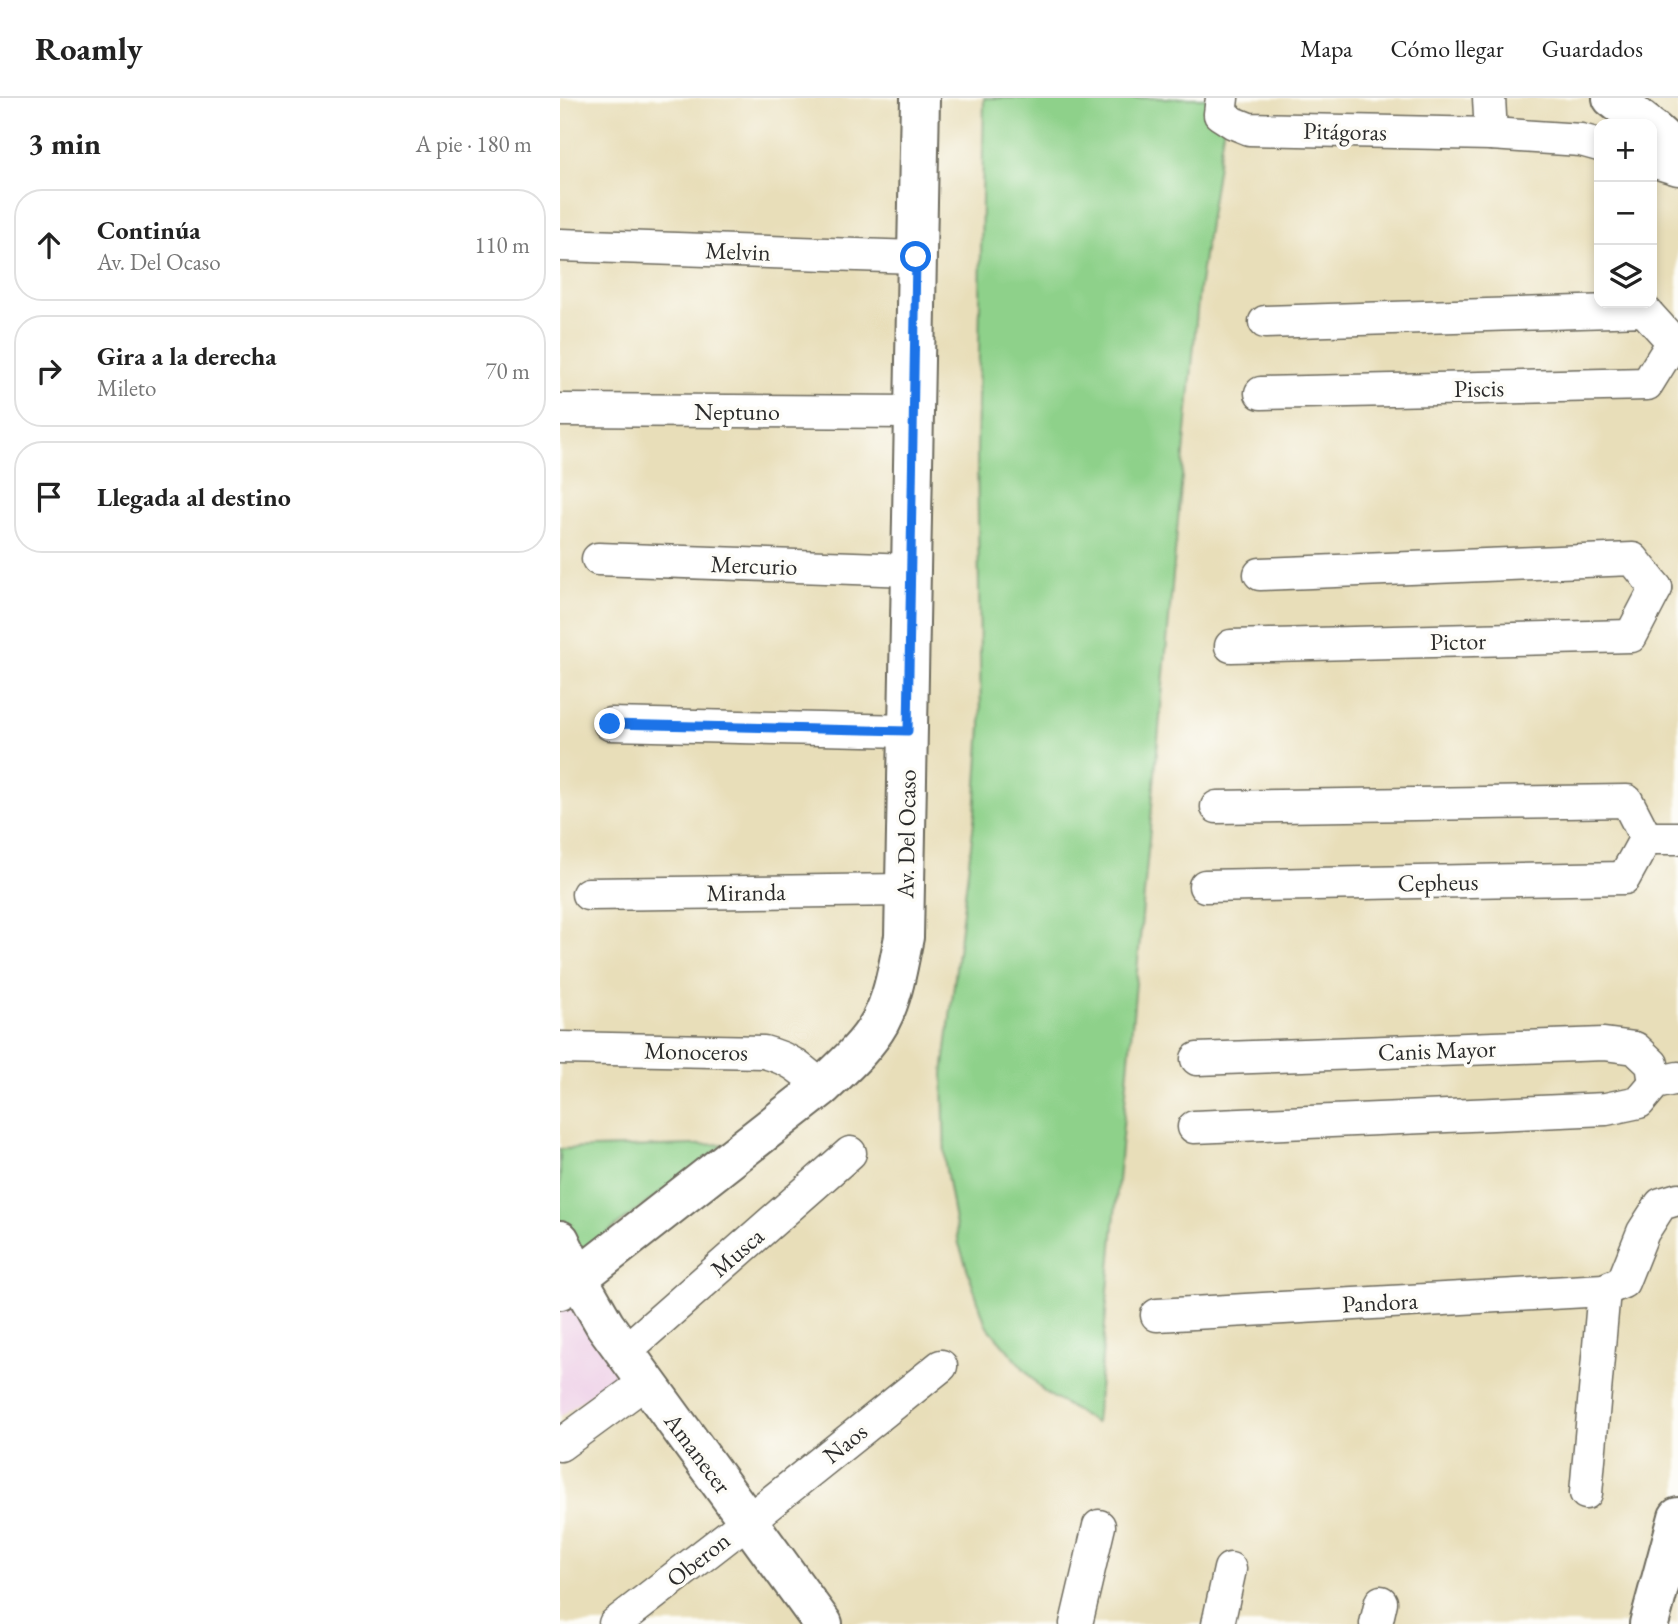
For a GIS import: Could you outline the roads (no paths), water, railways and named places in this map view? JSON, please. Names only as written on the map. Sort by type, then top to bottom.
[{"type":"street","name":"Av. Del Ocaso","points":[[569,1284],[822,1087],[859,1052],[880,1021],[893,986],[904,937],[920,98]]},
{"type":"street","name":"Pitágoras","points":[[1222,98],[1220,114],[1248,129],[1491,134],[1581,140],[1594,144]]},
{"type":"street","points":[[1489,98],[1491,134]]},
{"type":"street","points":[[1612,98],[1639,119]]},
{"type":"street","points":[[1657,133],[1678,152]]},
{"type":"street","points":[[1657,163],[1678,169]]},
{"type":"street","name":"Melvin","points":[[560,245],[916,257]]},
{"type":"street","name":"Piscis","points":[[1261,393],[1647,384],[1675,341],[1644,310],[1265,322]]},
{"type":"street","name":"Neptuno","points":[[560,410],[914,412]]},
{"type":"street","name":"Mercurio","points":[[598,559],[911,570]]},
{"type":"street","name":"Pictor","points":[[1231,646],[1631,636],[1667,587],[1633,559],[1260,573]]},
{"type":"street","points":[[610,724],[908,731]]},
{"type":"street","points":[[1217,807],[1628,801],[1646,838],[1678,838]]},
{"type":"street","name":"Cepheus","points":[[1205,886],[1625,878],[1646,838]]},
{"type":"street","name":"Miranda","points":[[588,894],[904,890]]},
{"type":"street","name":"Canis Mayor","points":[[1194,1127],[1606,1109],[1639,1102],[1666,1080],[1635,1048],[1604,1044],[1197,1059]]},
{"type":"street","name":"Monoceros","points":[[560,1048],[764,1052],[796,1064],[822,1087]]},
{"type":"street","name":"Musca","points":[[624,1352],[850,1153]]},
{"type":"street","points":[[1586,1493],[1604,1290],[1623,1282],[1643,1232],[1661,1204],[1678,1199]]},
{"type":"street","name":"Amanecer","points":[[560,1240],[569,1284],[605,1325],[749,1520],[816,1621]]},
{"type":"street","name":"Pandora","points":[[1157,1315],[1604,1290]]},
{"type":"street","name":"Naos","points":[[749,1520],[941,1366]]},
{"type":"street","points":[[560,1445],[646,1382]]},
{"type":"street","points":[[1649,1624],[1678,1517]]},
{"type":"street","name":"Oberon","points":[[615,1624],[749,1520]]},
{"type":"street","points":[[1076,1624],[1099,1526]]},
{"type":"street","points":[[1218,1624],[1230,1569]]}]
